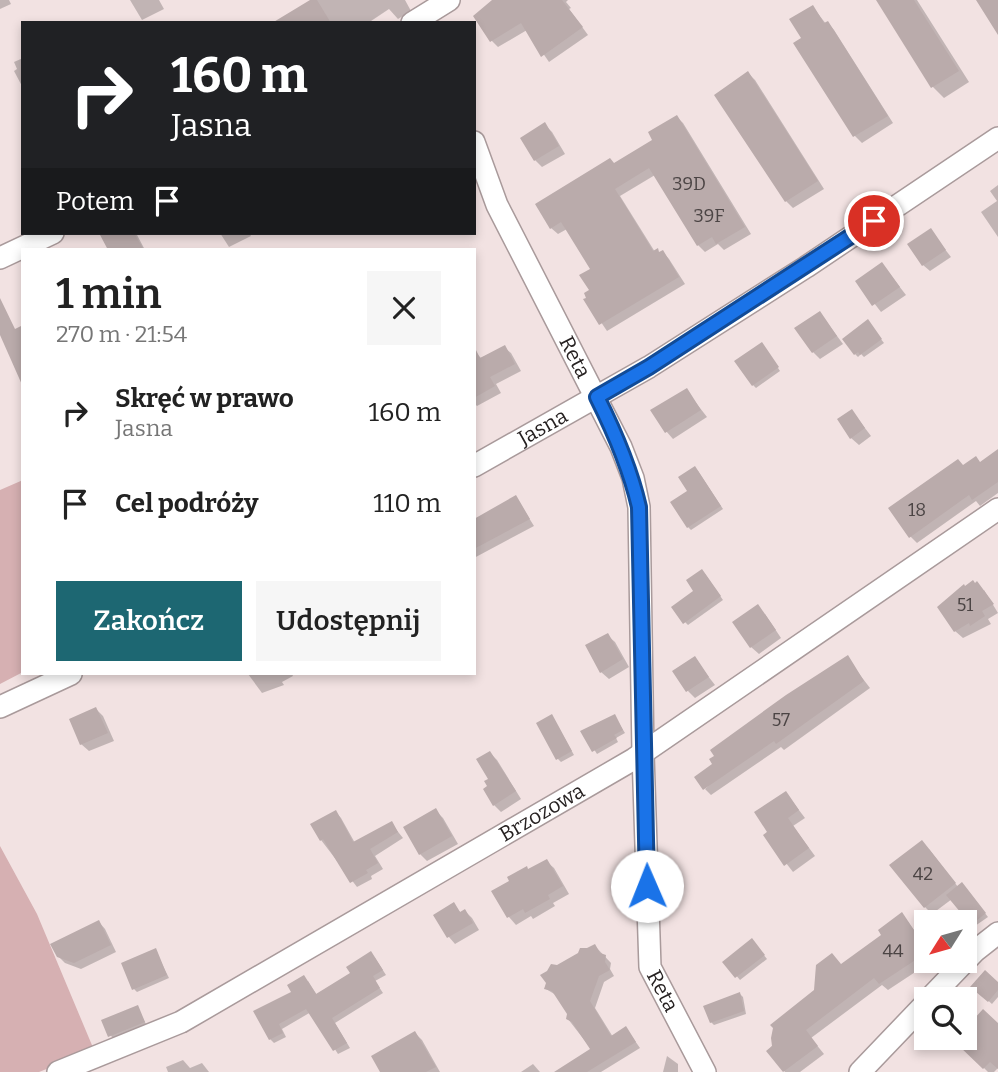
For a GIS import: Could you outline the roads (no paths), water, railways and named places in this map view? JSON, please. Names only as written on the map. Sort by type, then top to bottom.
[{"type":"street","points":[[423,15],[449,0]]},
{"type":"street","name":"Jasna","points":[[476,465],[649,367],[806,267],[998,138]]},
{"type":"street","name":"Reta","points":[[476,147],[497,205],[582,373],[597,397],[621,447],[632,478],[639,507],[650,967],[705,1072]]},
{"type":"street","points":[[24,248],[50,235]]},
{"type":"street","points":[[0,258],[21,249]]},
{"type":"street","name":"Brzozowa","points":[[58,1072],[181,1023],[643,754],[998,509]]},
{"type":"street","points":[[0,707],[69,675]]},
{"type":"street","points":[[941,987],[975,951],[998,933]]},
{"type":"street","points":[[860,1072],[914,1016]]}]
